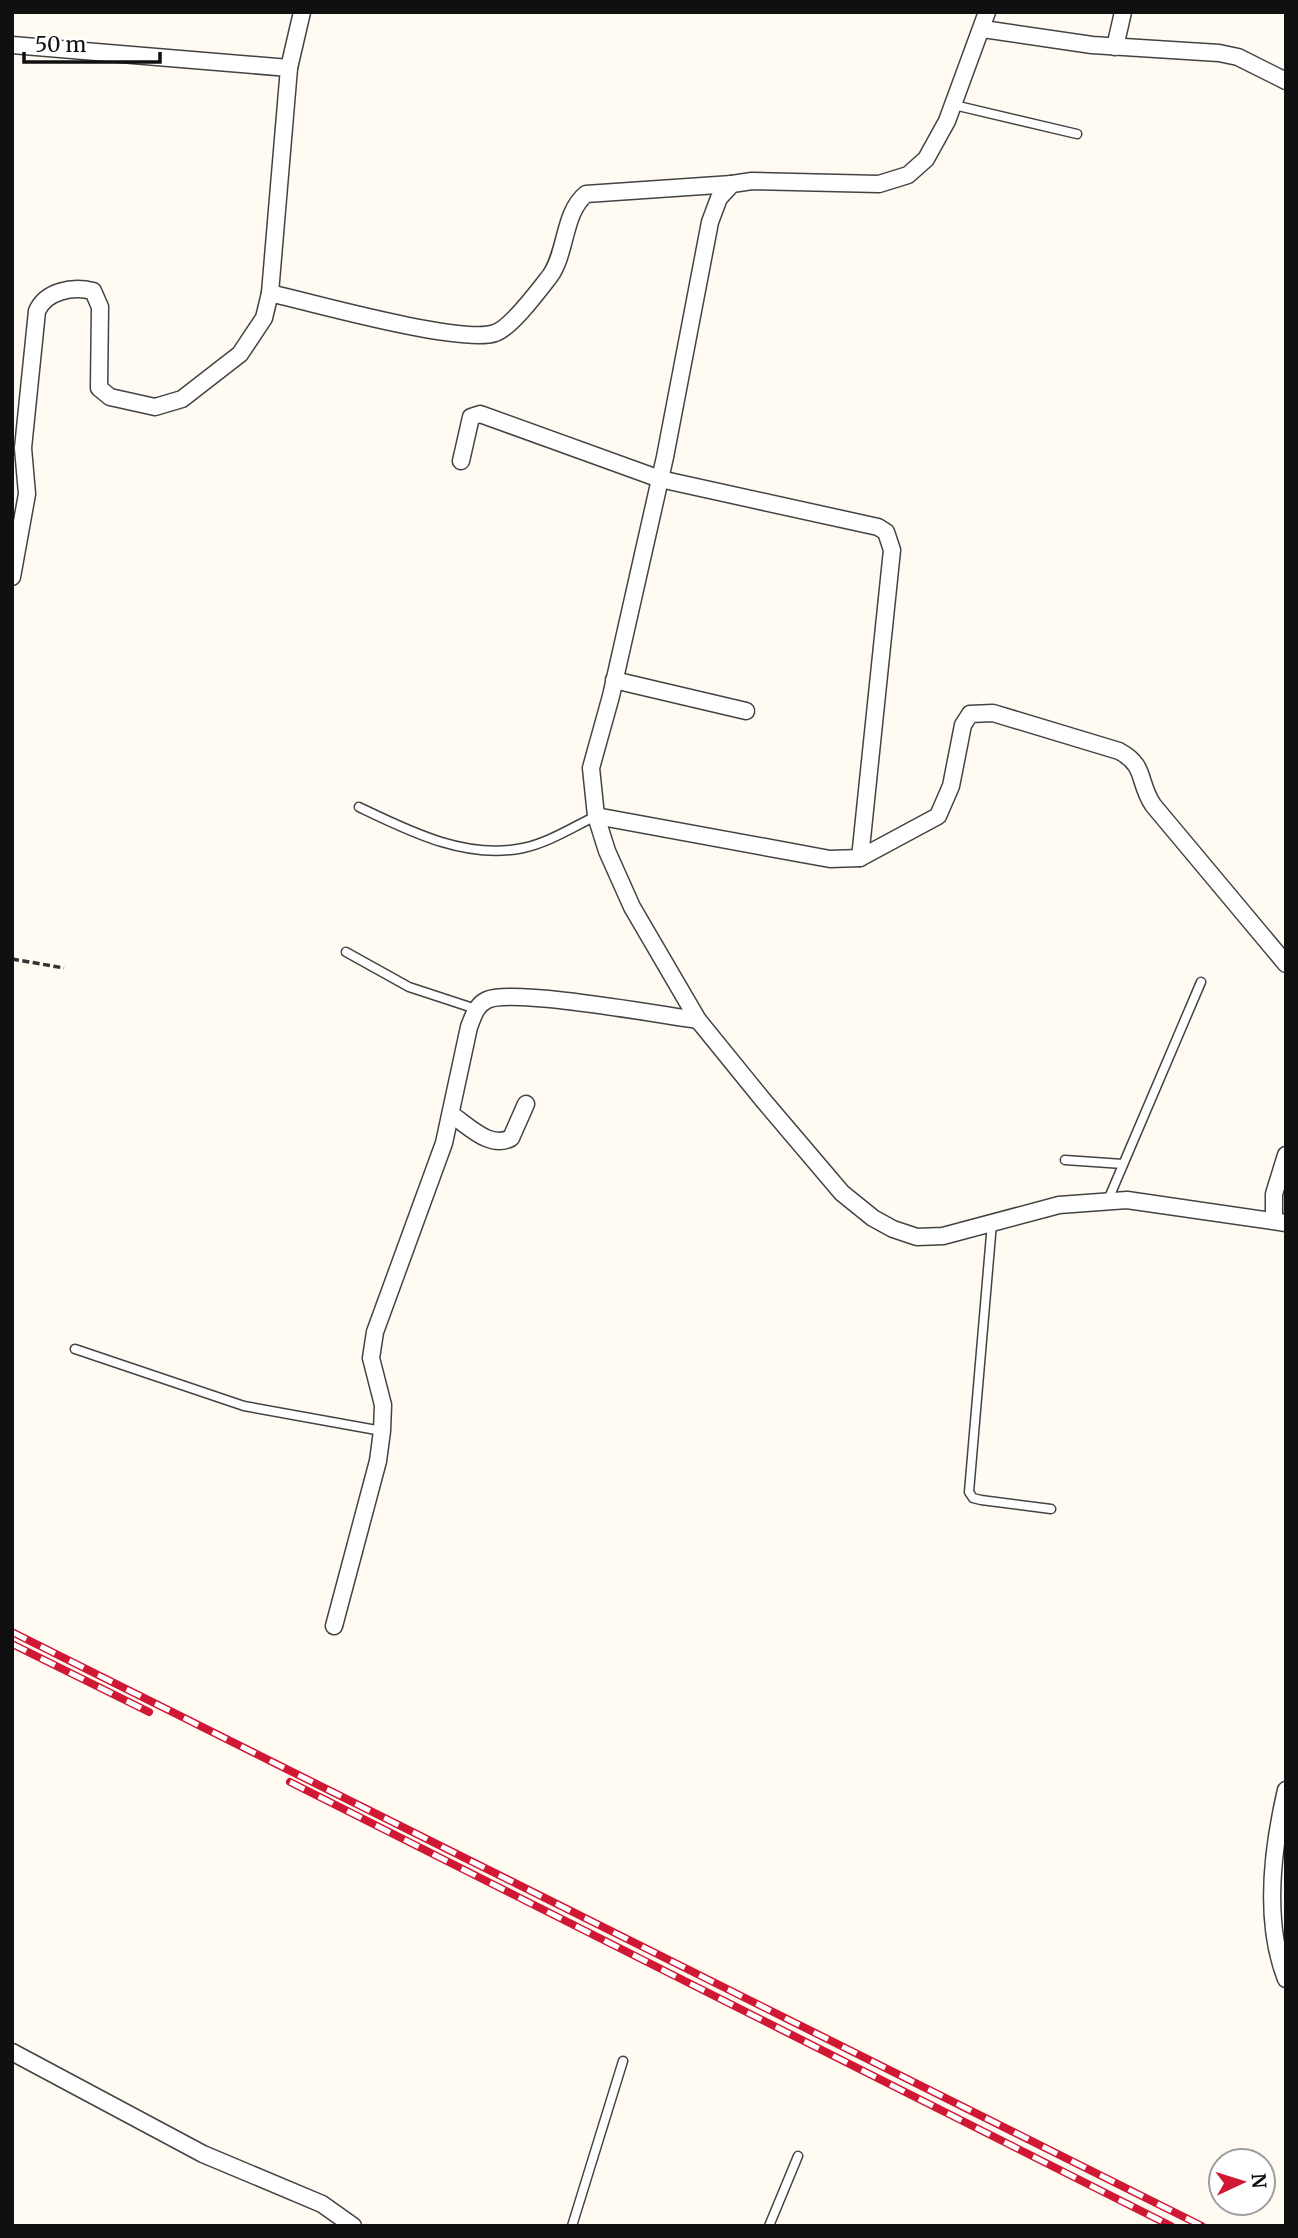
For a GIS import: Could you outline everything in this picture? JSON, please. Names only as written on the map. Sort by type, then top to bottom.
[{"type":"street","points":[[12,577],[27,494],[24,433],[37,311],[41,301],[59,292],[84,288],[93,291],[100,307],[99,388],[110,397],[155,407],[182,399],[240,354],[264,318],[270,293],[289,68],[302,12]]},
{"type":"street","points":[[270,293],[445,332],[492,335],[507,326],[551,275],[575,208],[586,194],[752,181],[879,184],[908,174],[926,159],[954,104],[984,29],[987,12]]},
{"type":"street","points":[[1115,47],[1123,12]]},
{"type":"street","points":[[984,29],[1115,47],[1238,57],[1286,81]]},
{"type":"street","points":[[12,45],[289,68]]},
{"type":"street","points":[[732,184],[719,198],[710,222],[660,479],[591,768],[596,816],[607,851],[632,907],[698,1020],[842,1193],[873,1218],[917,1237],[943,1236],[1059,1205],[1108,1200],[1127,1200],[1280,1221],[1274,1194],[1286,1155]]},
{"type":"street","points":[[461,461],[466,427],[471,417],[480,414],[660,479],[878,527],[891,539],[860,858]]},
{"type":"street","points":[[614,680],[746,711]]},
{"type":"street","points":[[596,816],[830,859],[860,858],[938,816],[951,786],[963,725],[970,714],[993,712],[1119,751],[1131,758],[1139,766],[1141,780],[1153,805],[1286,964]]},
{"type":"street","points":[[334,1626],[378,1461],[383,1405],[372,1358],[374,1332],[452,1115],[469,1027],[477,1009],[485,1001],[501,996],[520,996],[698,1020]]},
{"type":"street","points":[[452,1115],[491,1141],[503,1142],[511,1138],[526,1104]]},
{"type":"street","points":[[1286,1790],[1275,1844],[1273,1896],[1274,1938],[1286,1979]]},
{"type":"street","points":[[12,2052],[203,2154],[321,2204],[352,2226]]},
{"type":"lane","points":[[954,104],[1077,134]]},
{"type":"lane","points":[[359,807],[428,839],[505,851],[539,844],[596,816]]},
{"type":"lane","points":[[346,952],[409,987],[477,1009]]},
{"type":"lane","points":[[1108,1200],[1201,982]]},
{"type":"lane","points":[[1065,1160],[1123,1164]]},
{"type":"lane","points":[[992,1223],[969,1492],[972,1498],[981,1500],[1051,1509]]},
{"type":"lane","points":[[75,1349],[244,1406],[382,1431]]},
{"type":"lane","points":[[572,2226],[623,2061]]},
{"type":"lane","points":[[769,2226],[798,2156]]},
{"type":"path","points":[[12,959],[64,968]]},
{"type":"railway","points":[[12,1632],[1202,2226]]},
{"type":"railway","points":[[12,1644],[149,1712]]},
{"type":"railway","points":[[290,1782],[1171,2226]]}]
